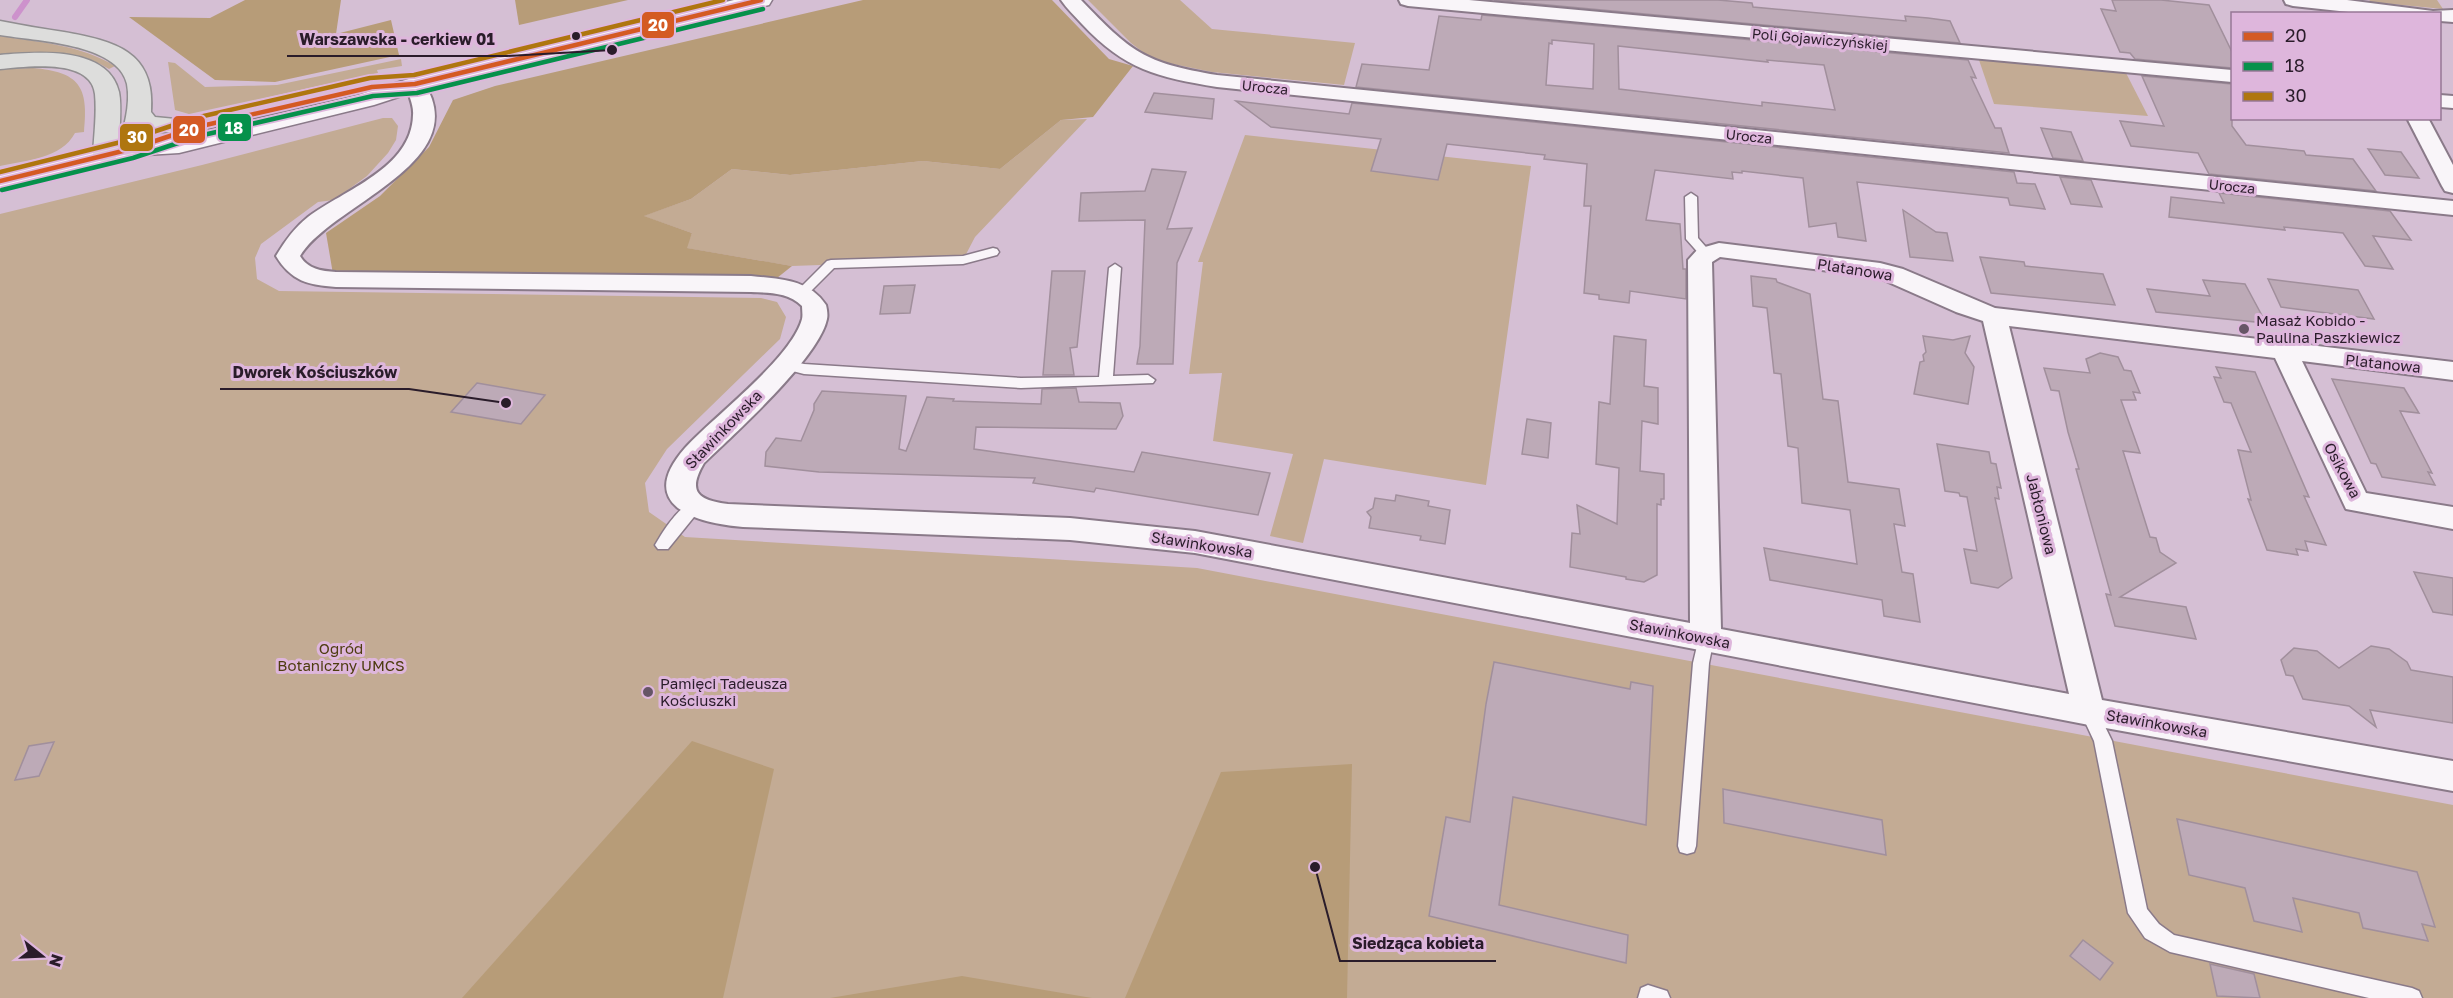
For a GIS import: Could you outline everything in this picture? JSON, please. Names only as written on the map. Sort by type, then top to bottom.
[{"type":"main road","points":[[0,28],[107,48],[121,58],[137,76],[141,93],[140,115],[131,149]]},
{"type":"main road","points":[[0,62],[58,60],[79,65],[94,73],[104,85],[106,92],[106,155]]},
{"type":"main road","points":[[140,115],[148,124],[197,127]]},
{"type":"street","points":[[131,149],[179,145],[366,100],[415,84],[761,0]]},
{"type":"street","name":"Urocza","points":[[1070,0],[1115,45],[1134,58],[1176,74],[1217,81],[2453,208]]},
{"type":"street","name":"Poli Gojawiczyńskiej","points":[[1408,0],[2231,76]]},
{"type":"street","points":[[2293,0],[2407,12]]},
{"type":"street","points":[[0,181],[131,149],[197,127],[372,87],[415,84]]},
{"type":"street","points":[[415,84],[424,114],[423,124],[414,146],[384,178],[304,232],[292,246],[288,256],[293,267],[300,273],[318,278],[751,284],[778,286],[801,293]]},
{"type":"street","points":[[2417,120],[2453,186]]},
{"type":"street","name":"Platanowa","points":[[1707,254],[1719,250],[1880,270],[1896,274],[1978,312],[1994,316],[2453,371]]},
{"type":"street","points":[[1706,638],[1700,260],[1707,254]]},
{"type":"street","name":"Sławinkowska","points":[[801,293],[814,304],[817,312],[795,367],[694,456],[683,470],[680,484],[681,494],[693,508],[702,512],[732,516],[1070,529],[1156,536],[1244,550],[2089,711],[2453,776]]},
{"type":"street","name":"Jabłoniowa","points":[[1994,316],[2089,711]]},
{"type":"street","name":"Osikowa","points":[[2285,352],[2356,502],[2453,518]]},
{"type":"lane","points":[[1691,197],[1692,239],[1707,254]]},
{"type":"lane","points":[[801,293],[831,264],[963,260],[993,252]]},
{"type":"lane","points":[[1106,381],[1115,268]]},
{"type":"lane","points":[[795,367],[1021,383],[1148,380]]},
{"type":"lane","points":[[663,545],[693,508]]},
{"type":"lane","points":[[1687,846],[1701,663],[1706,638]]},
{"type":"lane","points":[[2089,711],[2103,741],[2138,913],[2152,931],[2170,943],[2412,998]]},
{"type":"lane","points":[[1648,998],[1648,995],[1660,998]]},
{"type":"green space","points":[[1088,0],[1180,0],[1212,29],[1355,43],[1344,85],[1212,72],[1163,62],[1144,53]]},
{"type":"green space","points":[[2369,0],[2437,0],[2443,9],[2371,2]]},
{"type":"green space","points":[[0,36],[74,49],[115,66],[109,69],[96,62],[69,55],[0,56]]},
{"type":"green space","points":[[401,59],[402,66],[377,70],[378,73],[189,114],[175,110],[168,62],[175,63],[205,87],[277,85]]},
{"type":"green space","points":[[1979,60],[2126,73],[2148,116],[1994,104]]},
{"type":"green space","points":[[33,68],[61,73],[78,84],[85,103],[84,132],[75,133],[69,142],[52,153],[0,166],[0,69]]},
{"type":"green space","name":"Ogród Botaniczny UMCS","points":[[383,118],[392,118],[398,126],[396,140],[388,153],[367,176],[334,200],[318,202],[261,244],[255,258],[257,279],[279,291],[761,298],[777,302],[786,317],[780,339],[667,449],[645,483],[649,512],[685,537],[1197,568],[2453,805],[2453,998],[0,998],[0,214]]},
{"type":"green space","points":[[1087,119],[975,237],[963,260],[792,266],[686,248],[692,233],[643,216],[691,199],[732,169],[790,175],[923,161],[1000,169],[1061,120]]},
{"type":"green space","points":[[1245,135],[1531,166],[1486,485],[1324,459],[1303,543],[1270,536],[1293,454],[1213,441],[1222,373],[1189,374],[1203,262],[1198,262]]},
{"type":"shaded area","points":[[245,0],[341,0],[336,34],[391,20],[399,55],[275,82],[215,80],[129,17],[210,18]]},
{"type":"shaded area","points":[[515,0],[628,0],[519,25]]},
{"type":"shaded area","points":[[863,0],[1052,0],[1109,59],[1133,66],[1093,117],[1061,120],[1000,169],[923,161],[790,175],[732,169],[691,199],[644,216],[692,233],[687,248],[792,266],[777,278],[333,274],[326,233],[380,196],[429,147],[453,100],[495,86]]},
{"type":"shaded area","points":[[692,741],[774,769],[723,998],[462,998]]},
{"type":"shaded area","points":[[1352,764],[1347,998],[1125,998],[1221,772]]},
{"type":"shaded area","points":[[962,976],[1092,998],[830,998]]},
{"type":"building","points":[[1494,0],[1718,0],[1752,3],[1753,7],[1906,21],[1905,16],[1928,18],[1950,21],[1960,43]]},
{"type":"building","points":[[2112,0],[2161,0],[2209,5],[2231,50],[2231,68],[2135,59],[2130,53],[2120,52],[2101,9],[2116,11]]},
{"type":"building","points":[[1482,15],[1968,60],[1976,78],[1971,77],[1995,128],[2001,128],[2009,153],[1356,87],[1362,64],[1429,70],[1439,16],[1481,20]],"holes":[[[1552,40],[1594,44],[1593,89],[1546,85],[1549,43],[1552,44]],[[1618,46],[1768,62],[1767,60],[1824,65],[1835,110],[1762,102],[1762,106],[1619,89]]]},
{"type":"building","points":[[2142,76],[2231,84],[2232,126],[2246,145],[2304,151],[2306,155],[2353,159],[2376,191],[2209,174],[2198,153],[2131,146],[2120,121],[2164,126]]},
{"type":"building","points":[[1154,93],[1214,99],[1212,119],[1145,112]]},
{"type":"building","points":[[1236,101],[1349,114],[1352,103],[2014,172],[2017,183],[2035,184],[2045,209],[2010,205],[2008,198],[1857,182],[1866,241],[1838,237],[1836,223],[1809,227],[1803,178],[1742,171],[1742,173],[1732,172],[1733,179],[1655,170],[1646,220],[1680,224],[1683,269],[1686,269],[1686,299],[1630,291],[1629,303],[1599,299],[1599,295],[1584,293],[1591,206],[1584,206],[1587,164],[1544,159],[1545,155],[1447,144],[1438,180],[1371,171],[1381,139],[1271,127]]},
{"type":"building","points":[[2041,128],[2071,132],[2083,161],[2053,158]]},
{"type":"building","points":[[2368,149],[2401,152],[2419,178],[2385,175]]},
{"type":"building","points":[[1152,169],[1186,172],[1167,229],[1192,228],[1177,263],[1173,364],[1137,364],[1140,346],[1145,220],[1079,221],[1081,193],[1145,191]]},
{"type":"building","points":[[2060,177],[2091,180],[2102,207],[2071,204]]},
{"type":"building","points":[[2219,193],[2390,211],[2411,240],[2373,236],[2393,269],[2365,266],[2343,233],[2284,227],[2285,230],[2169,217],[2171,197],[2224,203]]},
{"type":"building","points":[[1903,210],[1936,232],[1947,233],[1953,261],[1910,257]]},
{"type":"building","points":[[1980,257],[2024,262],[2025,266],[2103,274],[2115,305],[1991,293]]},
{"type":"building","points":[[1052,271],[1085,271],[1077,347],[1070,348],[1074,375],[1043,375]]},
{"type":"building","points":[[1751,276],[1776,279],[1777,282],[1810,294],[1823,399],[1838,401],[1848,482],[1899,489],[1905,526],[1894,524],[1902,572],[1913,574],[1920,622],[1884,616],[1882,600],[1770,580],[1764,548],[1857,564],[1850,510],[1802,503],[1798,448],[1788,446],[1781,374],[1774,373],[1767,308],[1753,306]]},
{"type":"building","points":[[2268,279],[2358,290],[2374,319],[2281,307]]},
{"type":"building","points":[[2203,280],[2245,284],[2266,323],[2156,312],[2147,289],[2210,296]]},
{"type":"building","points":[[915,285],[910,313],[880,314],[884,286]]},
{"type":"building","points":[[1614,336],[1646,340],[1644,386],[1658,388],[1658,424],[1642,421],[1640,471],[1664,474],[1664,499],[1661,499],[1661,505],[1657,504],[1657,575],[1644,582],[1570,567],[1572,533],[1580,534],[1577,505],[1617,524],[1619,468],[1596,464],[1599,402],[1610,404]]},
{"type":"building","points":[[1923,336],[1953,340],[1970,336],[1965,353],[1974,367],[1968,404],[1914,394],[1920,362],[1924,361],[1923,355],[1926,352]]},
{"type":"building","points":[[2100,353],[2118,357],[2124,370],[2131,371],[2140,393],[2133,392],[2136,400],[2121,400],[2140,453],[2123,451],[2150,537],[2156,538],[2160,552],[2176,563],[2120,597],[2186,607],[2196,639],[2115,626],[2106,594],[2111,595],[2076,469],[2079,469],[2059,391],[2051,390],[2044,368],[2090,373],[2086,359]]},
{"type":"building","points":[[2216,367],[2255,372],[2309,497],[2304,496],[2326,545],[2305,541],[2308,551],[2296,549],[2298,555],[2267,550],[2248,499],[2251,500],[2238,450],[2251,452],[2231,403],[2224,402],[2214,377],[2221,378]]},
{"type":"building","points":[[2332,379],[2404,388],[2419,413],[2400,411],[2432,473],[2428,472],[2435,485],[2382,477],[2376,464],[2371,463]]},
{"type":"building","points":[[477,383],[545,395],[521,424],[451,412]]},
{"type":"building","points":[[1076,388],[1079,402],[1120,403],[1123,416],[1116,429],[976,427],[974,449],[1134,472],[1142,452],[1270,473],[1258,515],[1096,488],[1094,492],[1033,483],[1035,478],[819,472],[765,466],[766,452],[776,438],[801,441],[814,410],[814,404],[822,391],[906,396],[899,449],[906,451],[927,397],[954,399],[953,401],[1041,404],[1042,389]]},
{"type":"building","points":[[1527,419],[1551,423],[1548,458],[1522,454]]},
{"type":"building","points":[[1937,444],[1989,452],[1991,463],[1996,464],[2001,488],[1997,487],[1999,499],[1995,498],[2012,578],[1998,588],[1971,583],[1964,549],[1977,551],[1967,497],[1945,491]]},
{"type":"building","points":[[1396,495],[1429,501],[1428,506],[1450,510],[1445,544],[1420,540],[1421,536],[1369,528],[1371,517],[1367,512],[1373,508],[1375,498],[1395,501]]},
{"type":"building","points":[[2414,572],[2453,578],[2453,615],[2433,612]]},
{"type":"building","points":[[2371,646],[2389,649],[2407,662],[2411,670],[2453,677],[2453,723],[2370,710],[2376,727],[2349,706],[2303,699],[2293,676],[2286,675],[2281,660],[2294,648],[2317,651],[2339,668]]},
{"type":"building","points":[[1494,662],[1630,689],[1631,682],[1653,686],[1646,825],[1513,797],[1499,905],[1628,935],[1626,963],[1429,916],[1446,817],[1470,822]]},
{"type":"building","points":[[54,742],[39,776],[15,780],[29,746]]},
{"type":"building","points":[[1723,789],[1882,820],[1886,855],[1724,823]]},
{"type":"building","points":[[2177,819],[2417,872],[2435,927],[2422,924],[2428,941],[2363,928],[2359,913],[2293,898],[2302,932],[2254,921],[2245,888],[2189,875]]},
{"type":"building","points":[[2083,940],[2113,963],[2100,980],[2070,956]]},
{"type":"building","points":[[2210,964],[2254,974],[2260,998],[2217,996]]},
{"type":"waterway","points":[[15,17],[27,0]]},
{"type":"transit line","name":"30","points":[[0,172],[129,140],[195,118],[370,78],[414,75],[723,0]]},
{"type":"transit line","name":"20","points":[[0,181],[131,149],[197,127],[372,87],[415,84],[761,0]]},
{"type":"transit line","name":"18","points":[[2,190],[133,158],[199,136],[373,96],[417,93],[763,9]]},
{"type":"place","name":"Warszawska - cerkiew 01","points":[[612,50]]},
{"type":"place","name":"Masaż Kobido - Paulina Paszkiewicz","points":[[2244,329]]},
{"type":"place","name":"Dworek Kościuszków","points":[[506,403]]},
{"type":"place","name":"Pamięci Tadeusza Kościuszki","points":[[648,692]]},
{"type":"place","name":"Siedząca kobieta","points":[[1315,867]]}]
